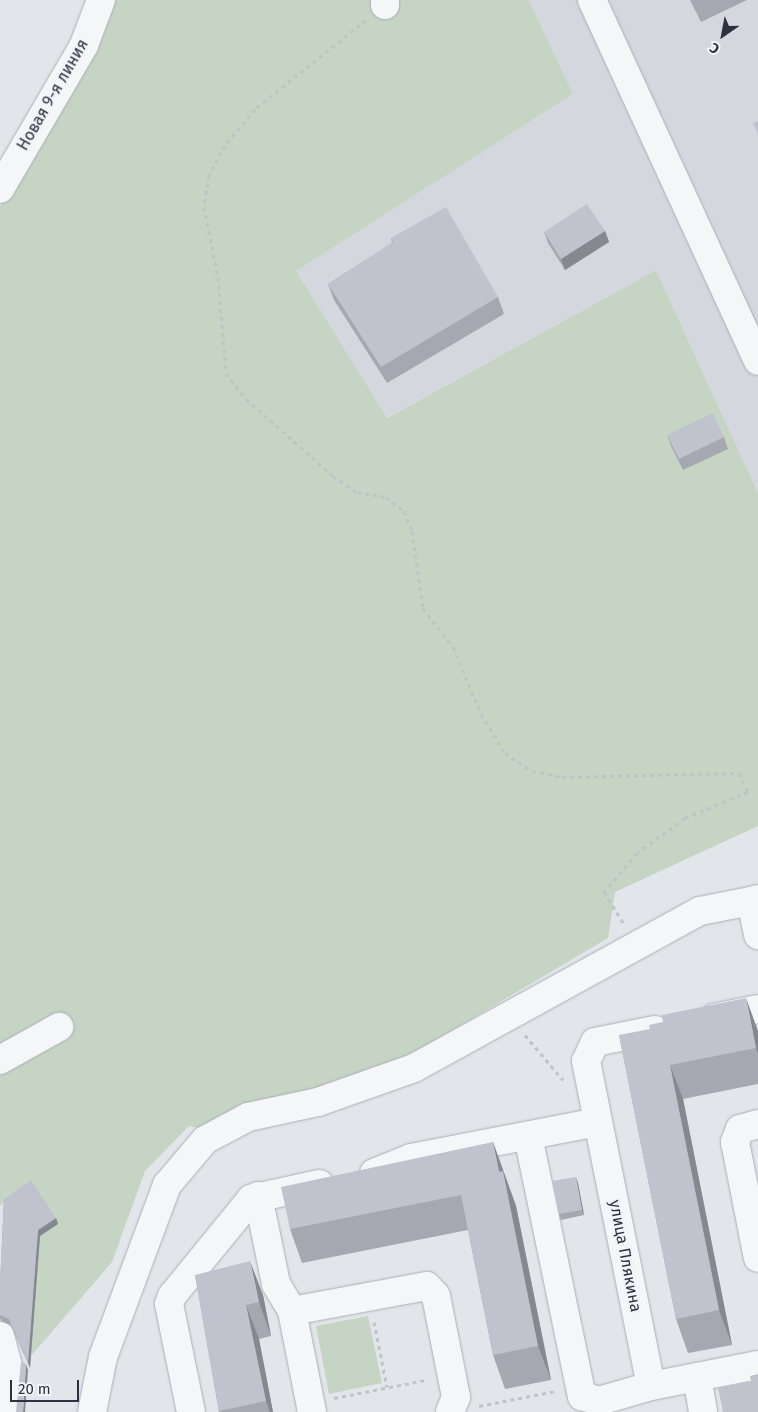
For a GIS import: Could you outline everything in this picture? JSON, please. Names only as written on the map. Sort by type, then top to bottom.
[{"type":"street","name":"Новая 9-я линия","points":[[0,189],[84,45],[101,0]]},
{"type":"street","points":[[592,0],[758,362]]},
{"type":"street","points":[[92,1412],[103,1357],[168,1185],[205,1140],[248,1117],[318,1102],[414,1068],[700,910],[755,900],[758,935]]},
{"type":"street","name":"улица Плякина","points":[[651,1386],[586,1062],[590,1047],[601,1041],[758,1010]]},
{"type":"street","points":[[0,1060],[59,1027]]},
{"type":"street","points":[[191,1412],[169,1304],[172,1296],[244,1205],[258,1196],[528,1136],[596,1112]]},
{"type":"street","points":[[758,1124],[740,1129],[735,1142],[758,1258]]},
{"type":"street","points":[[528,1136],[582,1396],[599,1401],[651,1386],[758,1365]]},
{"type":"street","points":[[258,1196],[276,1284],[292,1311],[311,1407]]},
{"type":"street","points":[[292,1311],[419,1286],[433,1290],[452,1375],[456,1404],[450,1412]]},
{"type":"street","points":[[0,1336],[8,1366],[5,1412]]},
{"type":"street","points":[[696,1377],[703,1412]]},
{"type":"path","points":[[385,3],[255,109],[224,145],[209,175],[204,207],[218,277],[226,373],[246,399],[333,476],[357,492],[386,497],[404,511],[412,531],[423,608],[453,647],[481,714],[504,753],[532,771],[562,777],[739,773],[748,792],[685,818],[637,853],[604,892],[637,945]]},
{"type":"path","points":[[508,1015],[565,1081],[596,1112]]},
{"type":"path","points":[[369,1296],[387,1387]]},
{"type":"path","points":[[311,1407],[387,1387],[452,1375]]},
{"type":"path","points":[[509,1400],[579,1387]]},
{"type":"shaded area","points":[[529,0],[758,0],[758,493],[656,270],[386,418],[295,271],[573,94]]},
{"type":"green space","points":[[109,0],[529,0],[573,94],[296,271],[387,418],[656,270],[758,493],[758,826],[615,892],[608,938],[360,1085],[235,1135],[189,1126],[145,1171],[112,1262],[31,1356],[6,1201],[0,1206],[0,207]]},
{"type":"green space","points":[[368,1316],[382,1383],[329,1394],[316,1326]]},
{"type":"building","points":[[758,121],[758,134],[753,123]]},
{"type":"building","points":[[587,204],[605,231],[561,259],[544,232]]},
{"type":"building","points":[[446,207],[498,297],[381,367],[328,284],[393,242],[391,238]]},
{"type":"building","points":[[713,413],[724,437],[679,459],[667,435]]},
{"type":"building","points":[[746,998],[756,1048],[670,1065],[719,1310],[676,1319],[619,1035],[650,1029],[649,1025],[663,1022],[662,1015]]},
{"type":"building","points":[[493,1142],[499,1172],[503,1171],[538,1346],[493,1355],[461,1195],[290,1229],[281,1187]]},
{"type":"building","points":[[576,1177],[582,1210],[559,1214],[552,1181]]},
{"type":"building","points":[[31,1180],[56,1218],[38,1230],[28,1362],[9,1319],[0,1315],[0,1284],[4,1199]]},
{"type":"building","points":[[250,1261],[259,1302],[246,1305],[266,1401],[219,1411],[195,1275]]},
{"type":"building","points":[[21,1362],[26,1364],[23,1412],[16,1412]]},
{"type":"building","points":[[758,1374],[758,1412],[723,1412],[718,1388],[751,1381],[750,1376]]}]
